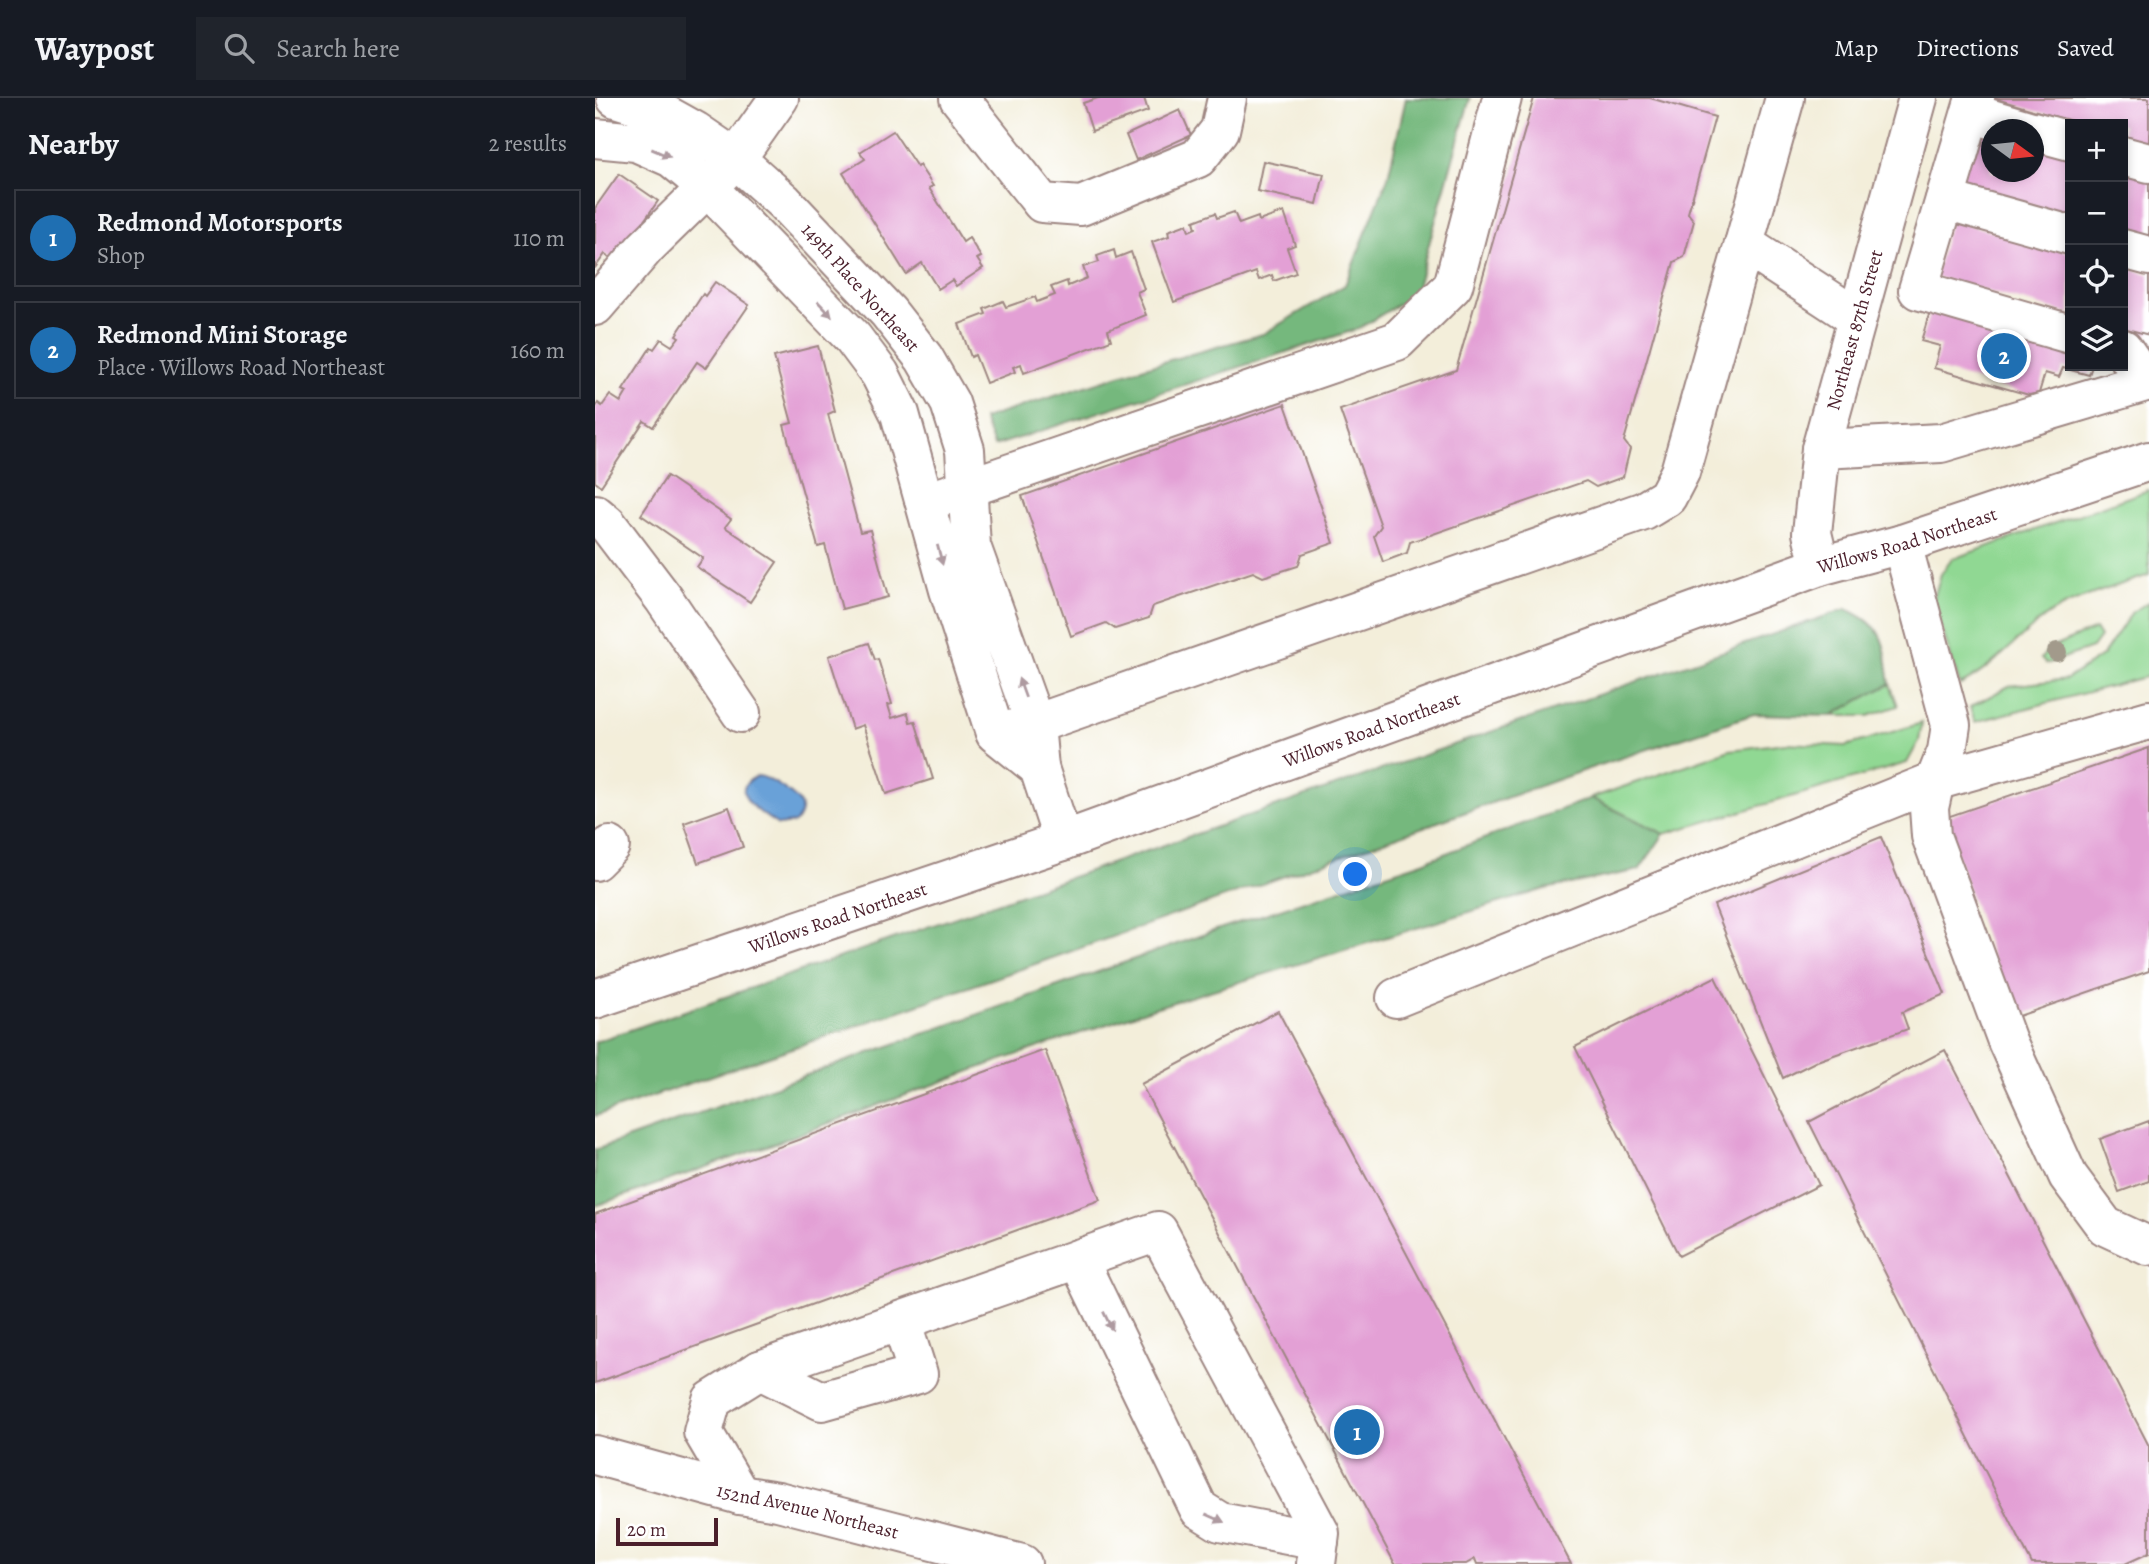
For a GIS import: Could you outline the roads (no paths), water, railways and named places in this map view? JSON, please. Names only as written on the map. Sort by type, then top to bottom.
[{"type":"street","name":"149th Place Northeast","points":[[616,98],[661,112],[736,159],[784,202],[888,312],[924,358],[950,403],[965,450],[971,546],[1035,724],[1039,768],[1063,841]]},
{"type":"street","points":[[595,306],[645,248],[736,159],[779,98]]},
{"type":"street","points":[[959,98],[1042,203],[1081,206],[1198,158],[1220,130],[1227,98]]},
{"type":"street","points":[[926,502],[1397,341],[1453,286],[1502,98]]},
{"type":"street","points":[[995,733],[1035,724],[1644,510],[1667,497],[1680,472],[1785,98]]},
{"type":"street","name":"Northeast 87th Street","points":[[1820,566],[1812,533],[1821,449],[1918,98]]},
{"type":"street","points":[[2003,119],[1973,106],[1918,289],[2065,333]]},
{"type":"street","points":[[2044,134],[2065,140]]},
{"type":"street","name":"149th Place Northeast","points":[[595,138],[636,142],[672,158],[708,188],[853,338],[880,374],[900,414],[949,590],[995,733]]},
{"type":"street","points":[[2128,157],[2149,163]]},
{"type":"street","points":[[1945,200],[2065,234]]},
{"type":"street","points":[[1744,244],[1857,318]]},
{"type":"street","points":[[2128,250],[2149,256]]},
{"type":"street","points":[[1821,449],[1941,443],[2148,381],[2128,355]]},
{"type":"street","name":"Willows Road Northeast","points":[[595,999],[1063,841],[1820,566],[1902,544],[2149,461]]},
{"type":"street","points":[[595,514],[607,524],[664,599],[741,713]]},
{"type":"street","points":[[1902,544],[1951,725],[1947,751],[1935,781],[1929,808],[1931,836],[2007,1041],[2069,1176],[2105,1226],[2149,1246]]},
{"type":"street","points":[[1396,998],[1935,781],[2149,720]]},
{"type":"street","points":[[995,733],[1039,768]]},
{"type":"street","points":[[740,1495],[703,1432],[712,1400],[760,1370],[1158,1231],[1320,1533],[1317,1553],[1220,1522],[1199,1509],[1078,1259]]},
{"type":"street","points":[[760,1370],[822,1401],[918,1374],[901,1321]]},
{"type":"street","name":"152nd Avenue Northeast","points":[[595,1455],[740,1495],[778,1501],[1022,1564]]},
{"type":"water","points":[[758,776],[782,788],[799,803],[801,811],[795,823],[778,825],[749,802],[744,789],[748,782]]},
{"type":"place","name":"Redmond Mini Storage","points":[[2004,356]]},
{"type":"place","name":"Redmond Motorsports","points":[[1357,1432]]}]
